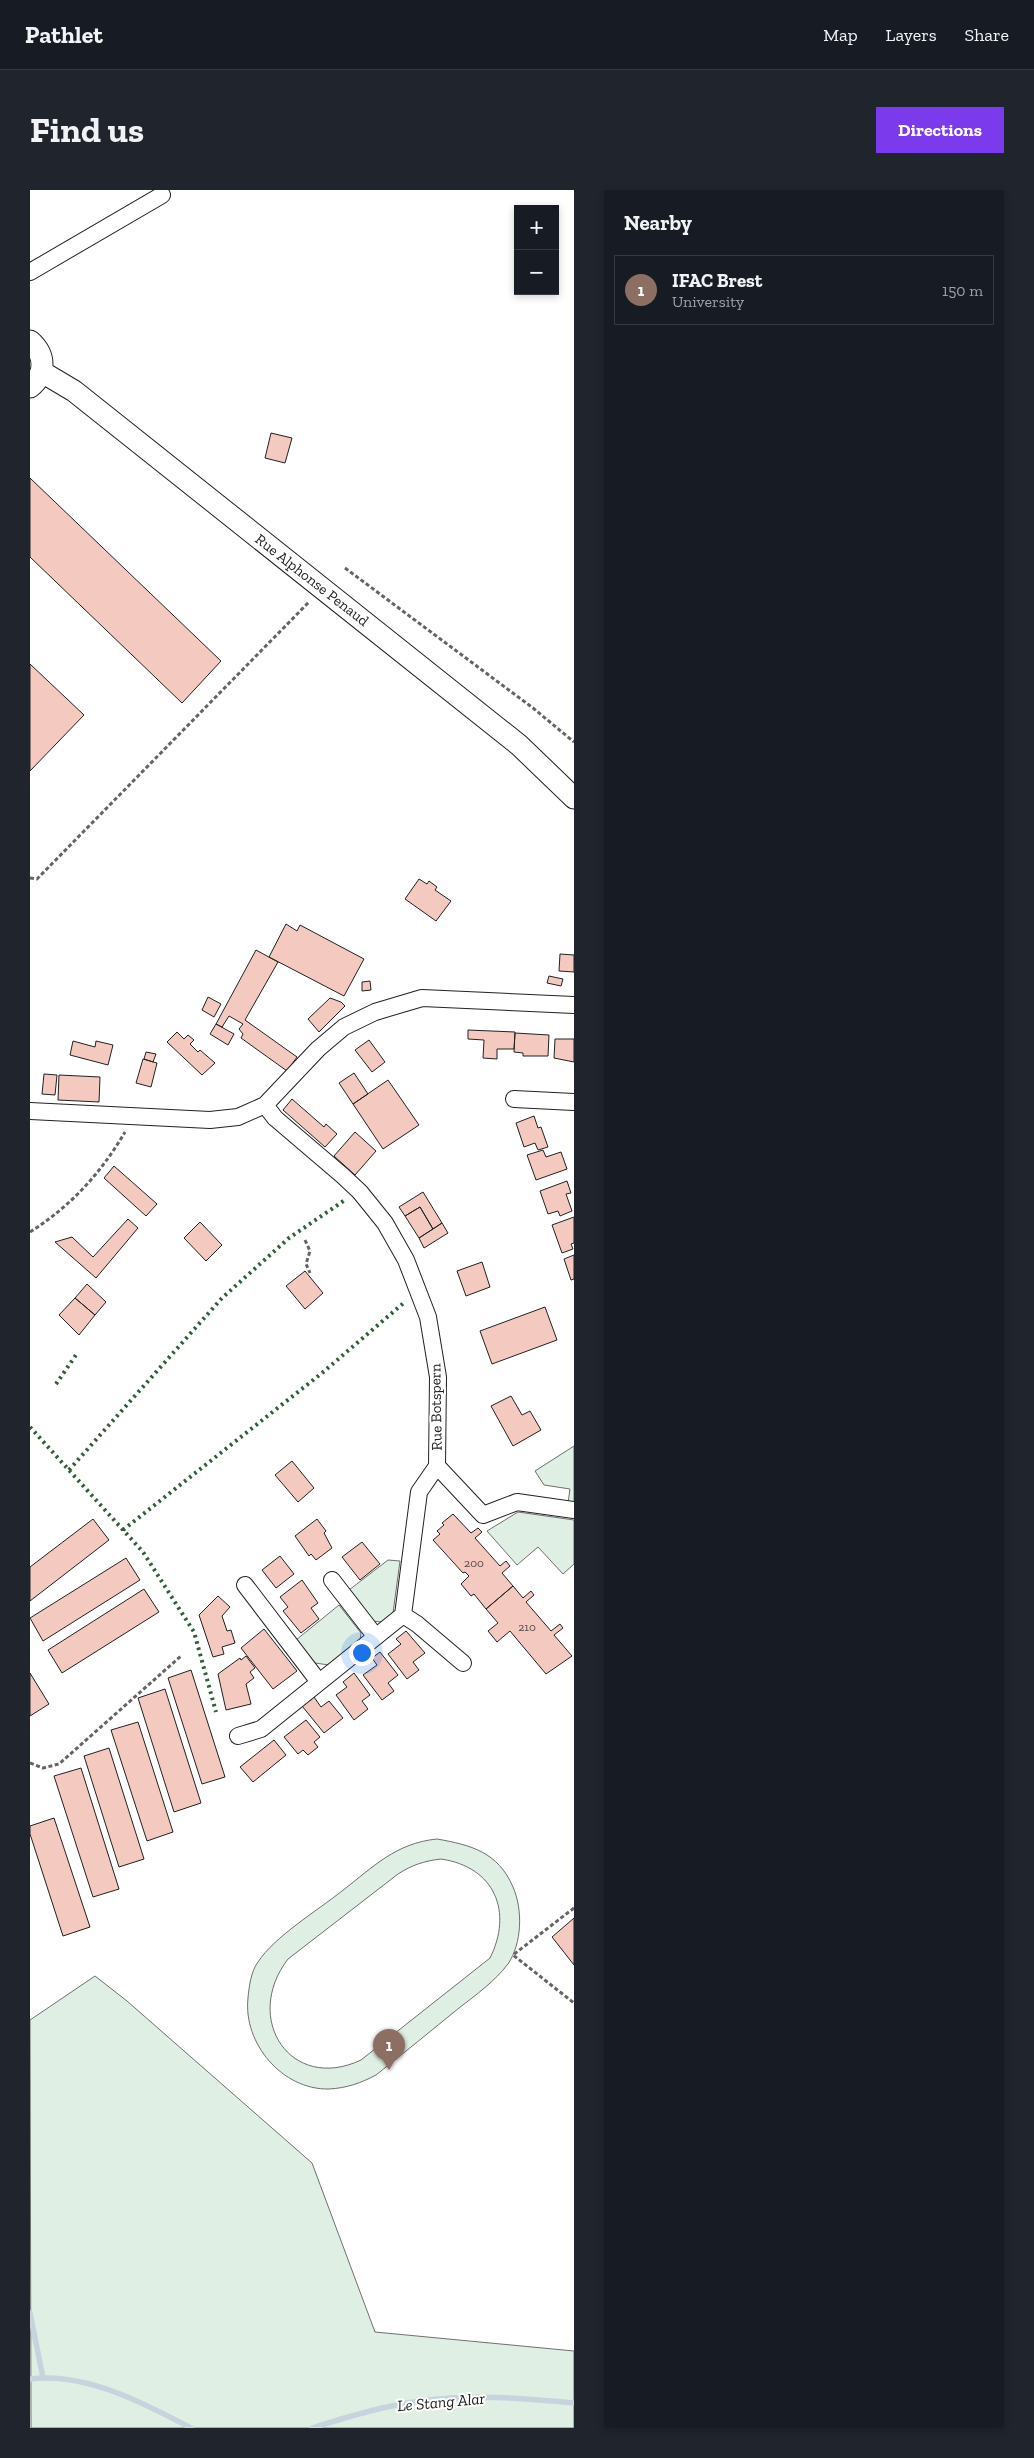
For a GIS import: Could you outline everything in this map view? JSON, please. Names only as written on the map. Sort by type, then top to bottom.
[{"type":"street","points":[[30,272],[162,195]]},
{"type":"street","points":[[30,341],[39,350],[42,359],[36,380]]},
{"type":"street","name":"Rue Alphonse Penaud","points":[[36,380],[74,390],[519,745],[574,798]]},
{"type":"street","points":[[30,1111],[210,1120],[238,1117],[265,1105],[318,1049],[344,1027],[375,1012],[422,998],[574,1005]]},
{"type":"street","points":[[514,1099],[574,1102]]},
{"type":"street","name":"Rue Botspern","points":[[265,1105],[274,1118],[360,1192],[384,1223],[406,1260],[425,1310],[434,1347],[438,1377],[437,1466],[419,1492],[403,1614]]},
{"type":"street","points":[[437,1466],[483,1516],[517,1502],[574,1510]]},
{"type":"street","points":[[332,1580],[376,1637]]},
{"type":"street","points":[[245,1585],[319,1682]]},
{"type":"street","points":[[238,1736],[261,1729],[403,1614],[463,1663]]},
{"type":"path","points":[[345,568],[533,708],[574,742]]},
{"type":"path","points":[[30,878],[37,879],[322,589]]},
{"type":"path","points":[[30,1232],[43,1224],[88,1186],[118,1144],[134,1117]]},
{"type":"path","points":[[306,1240],[310,1251],[306,1264],[310,1273]]},
{"type":"path","points":[[30,1763],[43,1768],[59,1764],[181,1656]]},
{"type":"path","points":[[574,1908],[513,1955],[574,2003]]},
{"type":"green space","points":[[574,1446],[574,1504],[568,1503],[570,1489],[544,1485],[535,1471]]},
{"type":"green space","points":[[518,1512],[574,1520],[574,1564],[563,1574],[538,1547],[517,1565],[487,1531]]},
{"type":"green space","points":[[388,1560],[400,1561],[393,1613],[381,1622],[373,1621],[349,1590]]},
{"type":"green space","points":[[339,1605],[361,1633],[360,1641],[329,1665],[315,1663],[296,1640]]},
{"type":"green space","points":[[437,1839],[461,1844],[482,1852],[500,1866],[513,1887],[520,1916],[520,1926],[513,1956],[503,1970],[485,1987],[376,2075],[342,2088],[312,2087],[296,2082],[281,2073],[269,2061],[259,2047],[252,2031],[248,2015],[248,1998],[251,1979],[256,1966],[265,1953],[285,1934],[375,1865],[397,1851],[422,1841]],"holes":[[[441,1859],[460,1864],[475,1871],[486,1882],[494,1894],[499,1909],[500,1924],[497,1941],[490,1958],[361,2060],[336,2068],[314,2067],[295,2058],[281,2044],[272,2026],[270,2005],[275,1982],[288,1959],[403,1871],[418,1864]]]},
{"type":"green space","points":[[95,1976],[127,2001],[312,2163],[375,2332],[574,2351],[574,2428],[31,2428],[30,2020]]},
{"type":"building","points":[[271,433],[292,438],[285,463],[265,458]]},
{"type":"building","points":[[30,478],[221,661],[182,703],[30,557]]},
{"type":"building","points":[[30,664],[84,715],[30,771]]},
{"type":"building","points":[[419,879],[427,884],[429,881],[437,887],[435,890],[451,901],[436,921],[405,899]]},
{"type":"building","points":[[286,924],[297,931],[300,925],[364,959],[344,996],[269,957]]},
{"type":"building","points":[[256,950],[278,962],[245,1020],[297,1057],[287,1071],[241,1038],[243,1034],[239,1029],[243,1024],[229,1016],[222,1027],[216,1024]]},
{"type":"building","points":[[560,954],[574,955],[574,972],[559,971]]},
{"type":"building","points":[[549,976],[563,979],[561,986],[547,983]]},
{"type":"building","points":[[370,981],[371,990],[362,991],[362,982]]},
{"type":"building","points":[[208,997],[221,1004],[214,1017],[202,1010]]},
{"type":"building","points":[[330,998],[341,1002],[345,1006],[319,1032],[308,1019]]},
{"type":"building","points":[[216,1024],[234,1034],[228,1045],[210,1034]]},
{"type":"building","points":[[468,1030],[515,1032],[514,1049],[497,1049],[497,1059],[483,1058],[484,1040],[468,1039]]},
{"type":"building","points":[[177,1032],[184,1039],[188,1035],[194,1040],[190,1044],[198,1052],[200,1050],[215,1063],[202,1075],[167,1042]]},
{"type":"building","points":[[515,1033],[549,1035],[548,1056],[523,1056],[523,1053],[514,1052]]},
{"type":"building","points":[[555,1039],[574,1039],[574,1062],[554,1058]]},
{"type":"building","points":[[369,1040],[385,1062],[372,1072],[355,1050]]},
{"type":"building","points":[[73,1041],[95,1047],[96,1041],[113,1045],[108,1065],[70,1055]]},
{"type":"building","points":[[146,1052],[156,1054],[153,1062],[144,1059]]},
{"type":"building","points":[[143,1059],[157,1063],[151,1087],[136,1083]]},
{"type":"building","points":[[354,1073],[368,1094],[353,1104],[339,1083]]},
{"type":"building","points":[[44,1074],[57,1075],[55,1095],[42,1094]]},
{"type":"building","points":[[59,1075],[100,1077],[99,1102],[58,1100]]},
{"type":"building","points":[[388,1080],[419,1125],[383,1149],[353,1104]]},
{"type":"building","points":[[292,1099],[324,1127],[326,1124],[337,1134],[325,1147],[283,1110]]},
{"type":"building","points":[[534,1116],[538,1128],[541,1127],[548,1147],[538,1150],[535,1143],[524,1147],[516,1123]]},
{"type":"building","points":[[355,1132],[376,1151],[355,1175],[334,1156]]},
{"type":"building","points":[[543,1150],[546,1157],[561,1152],[567,1169],[536,1180],[527,1155]]},
{"type":"building","points":[[114,1166],[157,1204],[146,1216],[104,1178]]},
{"type":"building","points":[[567,1181],[571,1193],[566,1194],[572,1211],[560,1216],[558,1211],[548,1214],[540,1191]]},
{"type":"building","points":[[423,1192],[442,1223],[433,1229],[420,1207],[405,1216],[399,1207]]},
{"type":"building","points":[[420,1207],[433,1229],[419,1238],[405,1216]]},
{"type":"building","points":[[574,1217],[574,1243],[571,1244],[573,1249],[562,1253],[552,1225]]},
{"type":"building","points":[[128,1219],[138,1228],[96,1278],[55,1242],[72,1237],[93,1257]]},
{"type":"building","points":[[200,1222],[222,1245],[206,1261],[184,1238]]},
{"type":"building","points":[[442,1223],[448,1233],[424,1248],[419,1238]]},
{"type":"building","points":[[574,1255],[574,1279],[571,1280],[564,1259]]},
{"type":"building","points":[[482,1262],[490,1287],[466,1296],[457,1271]]},
{"type":"building","points":[[305,1271],[323,1293],[305,1309],[286,1286]]},
{"type":"building","points":[[87,1284],[106,1302],[95,1315],[75,1298]]},
{"type":"building","points":[[75,1298],[95,1315],[79,1335],[59,1315]]},
{"type":"building","points":[[545,1307],[557,1340],[492,1364],[480,1331]]},
{"type":"building","points":[[511,1396],[522,1415],[530,1411],[541,1430],[513,1446],[491,1406]]},
{"type":"building","points":[[292,1461],[314,1488],[298,1502],[275,1475]]},
{"type":"building","points":[[453,1514],[471,1533],[478,1528],[482,1532],[475,1538],[500,1566],[506,1561],[510,1566],[502,1573],[513,1586],[486,1609],[474,1594],[471,1596],[461,1584],[469,1576],[465,1572],[463,1573],[433,1540],[440,1534],[437,1531],[444,1525],[442,1523]]},
{"type":"building","points":[[93,1519],[109,1540],[30,1601],[30,1567]]},
{"type":"building","points":[[317,1519],[326,1531],[324,1533],[332,1548],[316,1560],[311,1554],[309,1556],[295,1536]]},
{"type":"building","points":[[362,1542],[380,1564],[360,1580],[342,1557]]},
{"type":"building","points":[[280,1556],[294,1574],[276,1588],[262,1570]]},
{"type":"building","points":[[126,1558],[140,1580],[43,1641],[30,1618]]},
{"type":"building","points":[[302,1580],[318,1603],[311,1608],[319,1619],[301,1633],[283,1611],[288,1607],[280,1597]]},
{"type":"building","points":[[513,1586],[523,1598],[531,1591],[534,1595],[526,1602],[551,1631],[560,1624],[563,1628],[554,1635],[572,1656],[546,1674],[510,1631],[497,1642],[488,1631],[498,1623],[486,1609]]},
{"type":"building","points":[[144,1589],[159,1612],[62,1673],[48,1650]]},
{"type":"building","points":[[218,1596],[230,1607],[222,1616],[227,1631],[231,1630],[235,1643],[222,1647],[224,1654],[213,1657],[199,1615]]},
{"type":"building","points":[[264,1629],[297,1671],[273,1689],[241,1648]]},
{"type":"building","points":[[406,1631],[425,1653],[413,1662],[419,1670],[407,1679],[388,1654],[401,1644],[396,1639]]},
{"type":"building","points":[[380,1652],[398,1675],[388,1683],[394,1691],[382,1700],[363,1675],[377,1665],[372,1658]]},
{"type":"building","points":[[246,1656],[255,1668],[250,1672],[254,1678],[246,1684],[251,1704],[226,1710],[218,1674],[240,1658],[241,1660]]},
{"type":"building","points":[[191,1670],[225,1777],[202,1784],[168,1678]]},
{"type":"building","points":[[30,1673],[49,1704],[30,1716]]},
{"type":"building","points":[[354,1673],[370,1695],[362,1701],[368,1709],[354,1720],[336,1695],[347,1687],[343,1682]]},
{"type":"building","points":[[165,1689],[201,1803],[174,1812],[138,1698]]},
{"type":"building","points":[[314,1697],[321,1707],[329,1701],[343,1718],[324,1733],[302,1706]]},
{"type":"building","points":[[306,1720],[320,1737],[314,1742],[318,1747],[308,1755],[303,1750],[298,1754],[284,1737]]},
{"type":"building","points":[[138,1722],[173,1832],[147,1841],[111,1730]]},
{"type":"building","points":[[274,1740],[286,1755],[253,1782],[240,1767]]},
{"type":"building","points":[[109,1748],[144,1859],[119,1867],[84,1756]]},
{"type":"building","points":[[81,1768],[119,1889],[93,1897],[54,1776]]},
{"type":"building","points":[[54,1818],[90,1927],[63,1936],[30,1834],[30,1826]]},
{"type":"building","points":[[574,1918],[574,1965],[552,1937]]},
{"type":"waterway","points":[[30,2313],[43,2378]]},
{"type":"waterway","name":"Le Stang Alar","points":[[30,2379],[51,2378],[93,2385],[134,2400],[191,2428]]},
{"type":"waterway","name":"Le Stang Alar","points":[[312,2428],[379,2409],[439,2399],[497,2398],[574,2403]]},
{"type":"hedge","points":[[69,1470],[222,1298],[289,1238],[345,1200]]},
{"type":"hedge","points":[[123,1530],[322,1373],[406,1301]]},
{"type":"hedge","points":[[56,1384],[78,1352]]},
{"type":"hedge","points":[[30,1427],[143,1552],[194,1632],[216,1712]]},
{"type":"place","name":"IFAC Brest","points":[[389,2070]]}]
